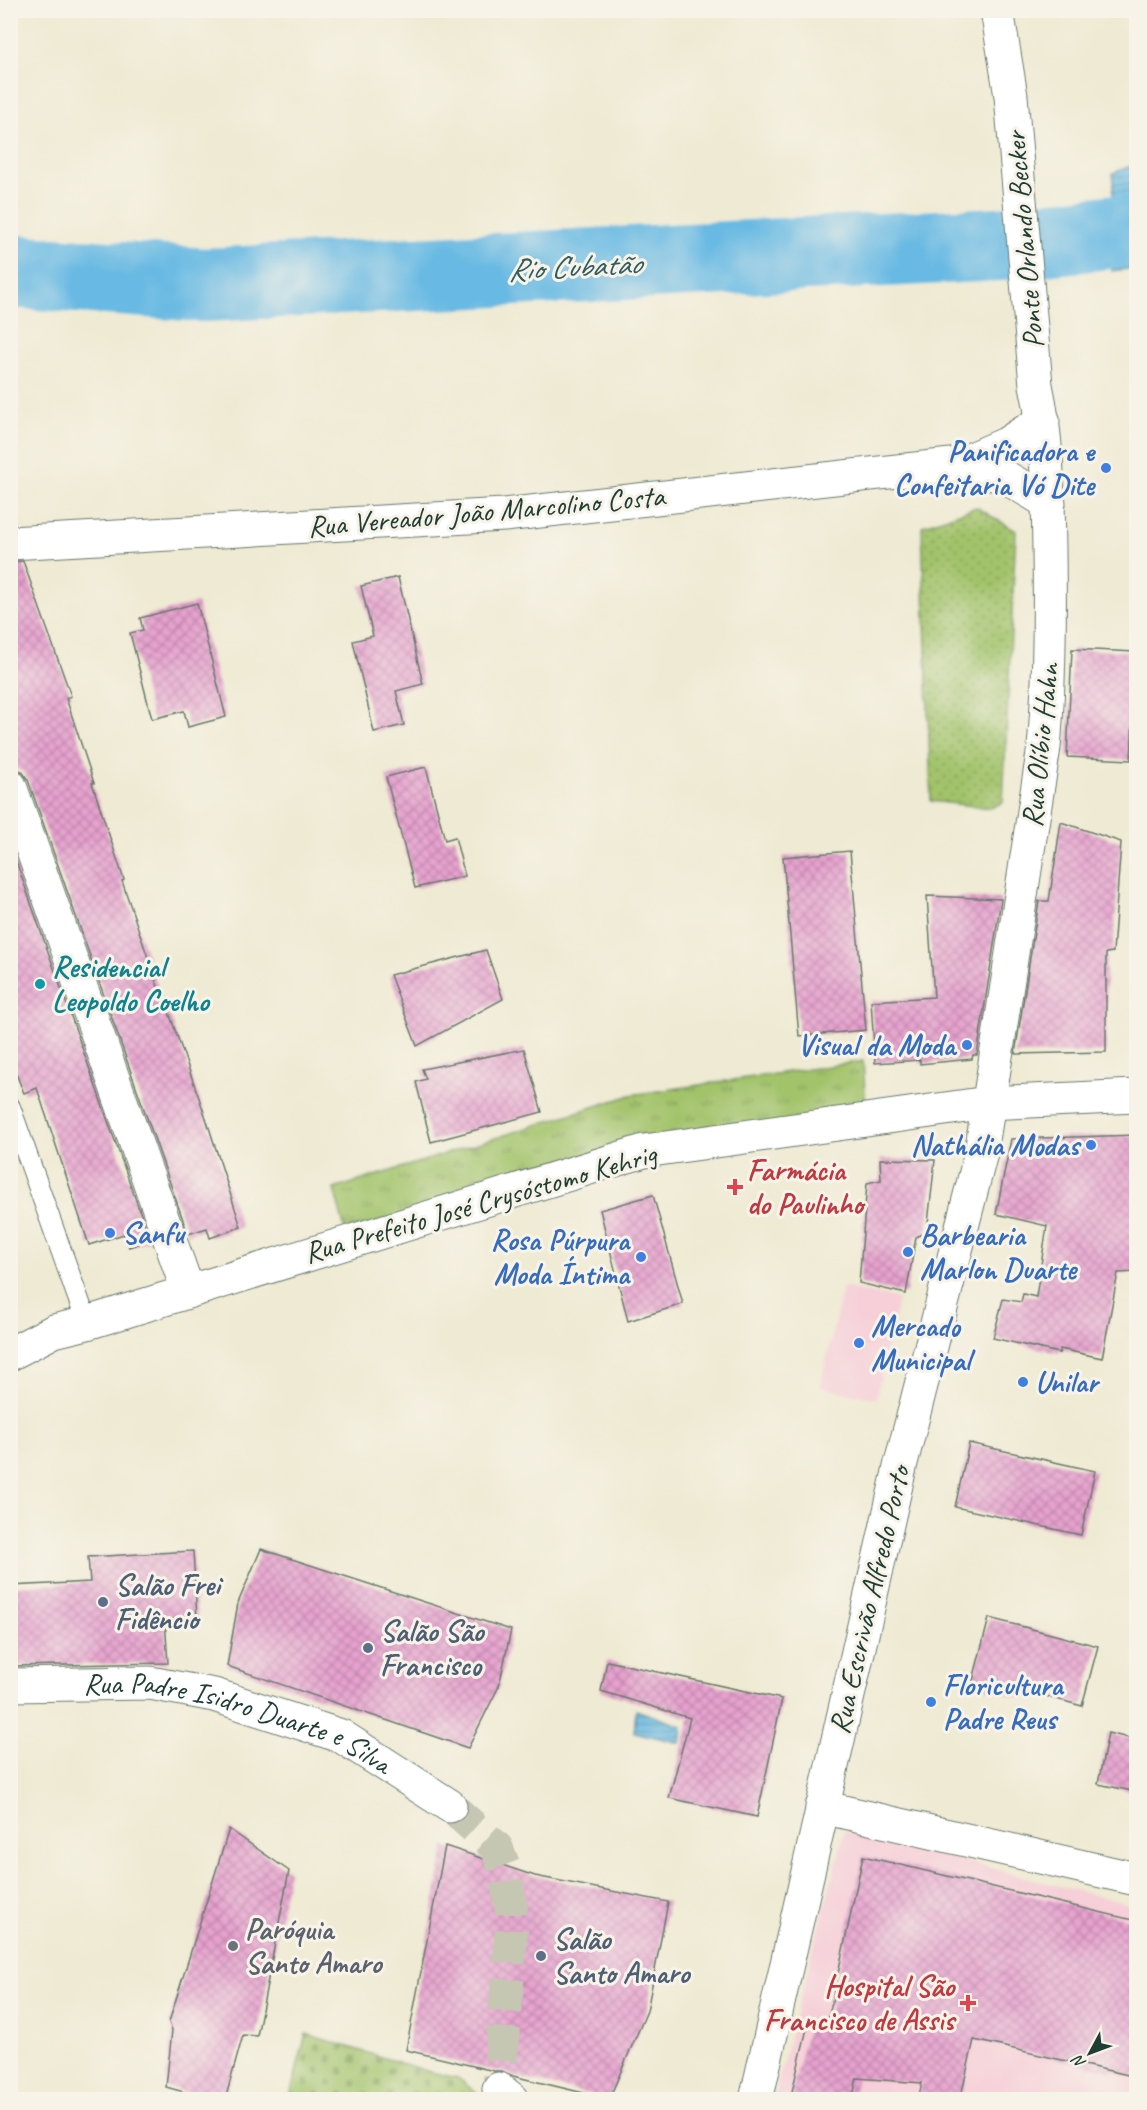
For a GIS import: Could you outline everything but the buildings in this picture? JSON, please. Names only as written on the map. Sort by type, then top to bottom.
[{"type":"main road","name":"Ponte Orlando Becker","points":[[997,10],[1011,96],[1036,385]]},
{"type":"main road","name":"Rua Olíbio Hahn","points":[[988,1103],[1044,747],[1049,686],[1049,503],[1043,420],[1036,385]]},
{"type":"main road","name":"Rua Vereador João Marcolino Costa","points":[[10,543],[504,515],[960,464],[1006,444],[1043,420]]},
{"type":"main road","name":"Rua Vereador João Marcolino Costa","points":[[960,464],[1007,478],[1049,503]]},
{"type":"main road","points":[[10,786],[188,1291]]},
{"type":"main road","name":"Rua Prefeito José Crysóstomo Kehrig","points":[[10,1354],[54,1330],[87,1323],[644,1151],[988,1103],[1137,1096]]},
{"type":"main road","name":"Rua Escrivão Alfredo Porto","points":[[756,2100],[901,1463],[981,1153],[988,1103]]},
{"type":"main road","name":"Rua Padre Isidro Duarte e Silva","points":[[10,1685],[150,1683],[213,1695],[341,1736],[450,1806]]},
{"type":"main road","points":[[822,1807],[1137,1879]]},
{"type":"lane","points":[[10,1107],[87,1323]]},
{"type":"shaded area","name":"Mercado Municipal","points":[[843,1287],[898,1299],[876,1399],[820,1387]]},
{"type":"shaded area","name":"Hospital São Francisco de Assis","points":[[845,1830],[1136,1906],[1136,2099],[773,2100]]},
{"type":"green space","points":[[976,507],[1016,531],[1003,802],[991,808],[931,801],[922,526]]},
{"type":"green space","points":[[863,1061],[866,1105],[345,1230],[334,1189],[631,1095]]},
{"type":"green space","points":[[306,2034],[430,2072],[458,2078],[484,2099],[289,2099]]},
{"type":"water","points":[[1136,164],[1136,268],[1112,271],[1113,173]]},
{"type":"water","points":[[636,1710],[682,1726],[680,1743],[634,1732]]},
{"type":"waterway","name":"Rio Cubatão","points":[[10,271],[204,285],[999,244],[1136,229]]},
{"type":"tunnel","points":[[450,1806],[497,1848],[504,1866],[511,1908],[511,1936],[499,2089]]},
{"type":"place","name":"Panificadora e Confeitaria Vó Dite","points":[[1106,468]]},
{"type":"place","name":"Residencial Leopoldo Coelho","points":[[40,984]]},
{"type":"place","name":"Visual da Moda","points":[[967,1045]]},
{"type":"place","name":"Nathália Modas","points":[[1091,1145]]},
{"type":"place","name":"Farmácia do Paulinho","points":[[735,1187]]},
{"type":"place","name":"Sanfu","points":[[110,1233]]},
{"type":"place","name":"Barbearia Marlon Duarte","points":[[908,1252]]},
{"type":"place","name":"Rosa Púrpura Moda Íntima","points":[[641,1257]]},
{"type":"place","name":"Mercado Municipal","points":[[859,1343]]},
{"type":"place","name":"Unilar","points":[[1023,1382]]},
{"type":"place","name":"Salão Frei Fidêncio","points":[[103,1602]]},
{"type":"place","name":"Salão São Francisco","points":[[368,1648]]},
{"type":"place","name":"Floricultura Padre Reus","points":[[931,1702]]},
{"type":"place","name":"Paróquia Santo Amaro","points":[[233,1946]]},
{"type":"place","name":"Salão Santo Amaro","points":[[541,1956]]},
{"type":"place","name":"Hospital São Francisco de Assis","points":[[968,2003]]}]
